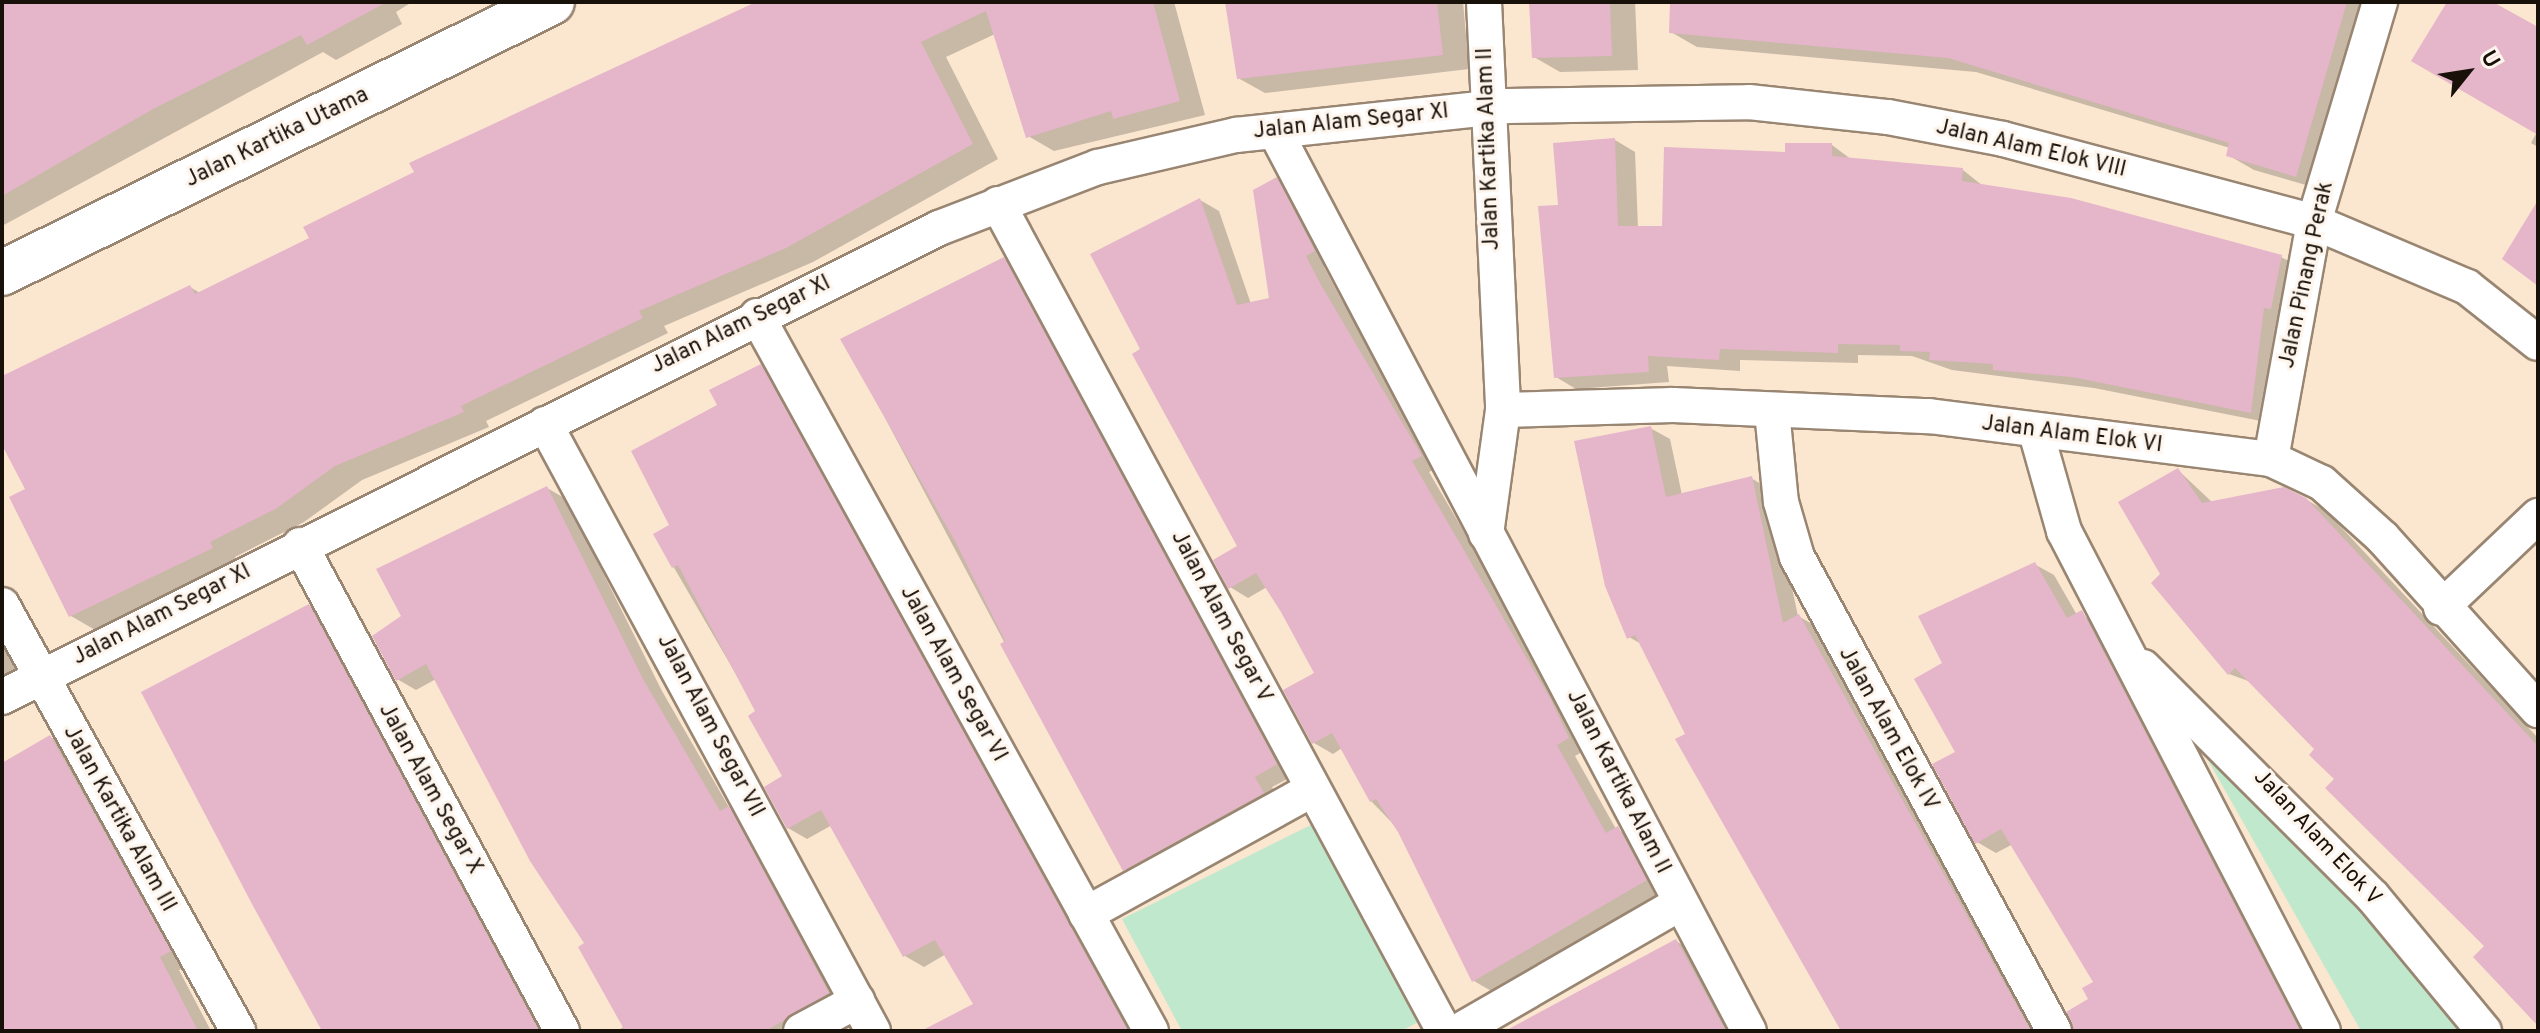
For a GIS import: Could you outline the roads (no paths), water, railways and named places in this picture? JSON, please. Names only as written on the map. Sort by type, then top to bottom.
[{"type":"main road","name":"Jalan Kartika Utama","points":[[2,273],[552,2]]},
{"type":"street","name":"Jalan Kartika Alam II","points":[[1484,2],[1486,107],[1503,410],[1486,534]]},
{"type":"street","name":"Jalan Pinang Perak","points":[[2271,459],[2314,222],[2380,2]]},
{"type":"street","name":"Jalan Alam Elok VIII","points":[[1486,107],[1749,102],[1888,117],[2003,139],[2314,222],[2467,287],[2538,343]]},
{"type":"street","name":"Jalan Alam Segar XI","points":[[2,697],[757,316],[998,204],[1098,167],[1275,131],[1486,107]]},
{"type":"street","name":"Jalan Kartika Alam II","points":[[1275,131],[1679,904],[1749,1031]]},
{"type":"street","name":"Jalan Alam Segar V","points":[[998,204],[1444,1031]]},
{"type":"street","name":"Jalan Alam Segar VI","points":[[757,316],[1151,1031]]},
{"type":"street","name":"Jalan Alam Elok VI","points":[[1503,410],[1772,411],[1929,416],[2036,432],[2271,459],[2322,483],[2382,537],[2441,608],[2538,710]]},
{"type":"street","name":"Jalan Alam Elok IV","points":[[1772,411],[1781,502],[1797,557],[2054,1031]]},
{"type":"street","name":"Jalan Alam Segar VII","points":[[545,424],[873,1031]]},
{"type":"street","name":"Jalan Alam Elok V","points":[[2036,432],[2064,531],[2134,660],[2323,1031]]},
{"type":"street","points":[[2441,608],[2538,516]]},
{"type":"street","name":"Jalan Alam Segar X","points":[[300,545],[562,1031]]},
{"type":"street","name":"Jalan Kartika Alam III","points":[[2,605],[238,1031]]},
{"type":"street","name":"Jalan Alam Elok V","points":[[2134,660],[2171,689],[2373,897],[2484,1031]]},
{"type":"street","points":[[1086,914],[1313,789]]},
{"type":"street","points":[[1459,1031],[1679,904]]},
{"type":"street","points":[[801,1031],[857,1001]]}]
